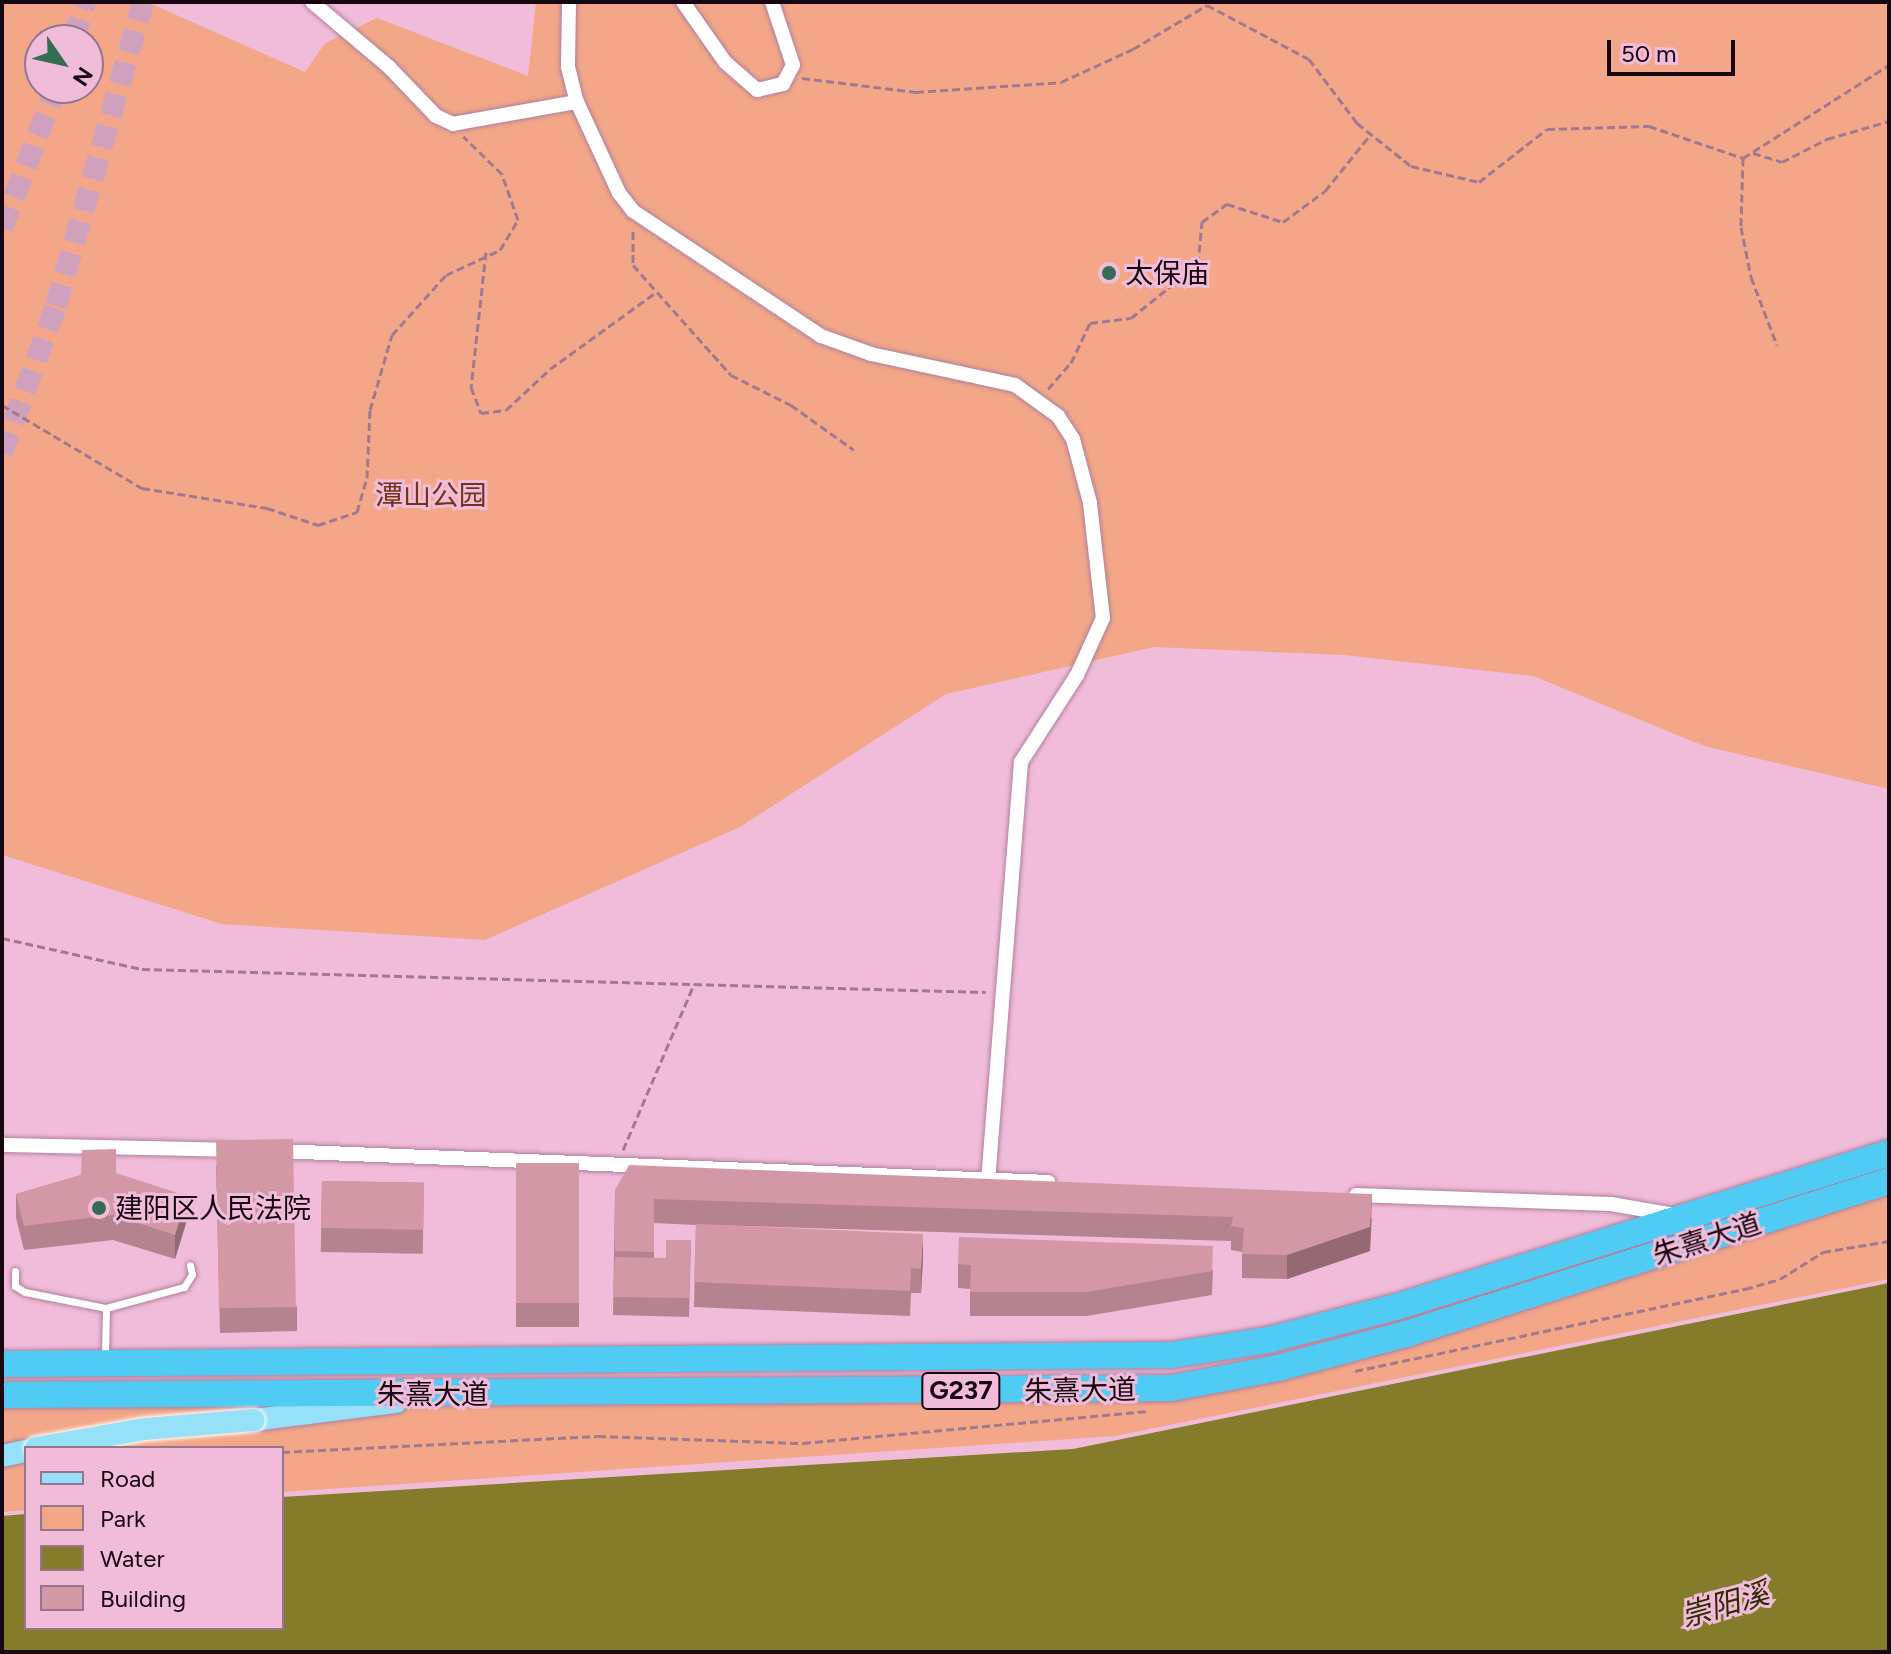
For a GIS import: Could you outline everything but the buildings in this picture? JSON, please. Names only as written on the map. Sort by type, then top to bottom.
[{"type":"highway","name":"朱熹大道","points":[[2,1364],[1172,1355],[1268,1340],[1396,1307],[1889,1153]]},
{"type":"highway","name":"朱熹大道","points":[[2,1395],[1172,1388],[1278,1368],[1406,1334],[1889,1181]]},
{"type":"main road","points":[[47,1446],[145,1429],[254,1420],[463,1394]]},
{"type":"main road","points":[[2,1456],[24,1451]]},
{"type":"street","points":[[312,2],[389,67],[436,116],[453,124],[577,102]]},
{"type":"street","points":[[569,2],[568,67],[577,102],[619,193],[633,211],[821,336],[871,354],[989,376],[1038,400],[1058,416],[1073,439],[1090,503],[1103,618],[1077,675],[1021,762],[988,1179]]},
{"type":"street","points":[[683,2],[725,62],[749,85],[768,88],[791,76],[793,65],[772,2]]},
{"type":"street","points":[[2,1145],[242,1150]]},
{"type":"street","points":[[258,1150],[1068,1183]]},
{"type":"street","points":[[1340,1194],[1611,1204],[1689,1217],[1758,1222]]},
{"type":"lane","points":[[15,1271],[15,1286],[25,1292],[106,1308],[184,1287],[192,1274],[190,1265]]},
{"type":"lane","points":[[105,1363],[106,1308]]},
{"type":"path","points":[[791,76],[916,92],[1061,82],[1133,49],[1207,5],[1309,59],[1371,134],[1411,166],[1479,182],[1547,129],[1649,126],[1743,158],[1889,65]]},
{"type":"path","points":[[1753,153],[1782,162],[1827,139],[1889,121]]},
{"type":"path","points":[[2,405],[142,488],[267,508],[318,525],[357,512],[367,478],[370,410],[392,335],[446,275],[486,252],[500,250],[518,220],[502,174],[453,124]]},
{"type":"path","points":[[1038,400],[1071,363],[1090,323],[1131,318],[1198,264],[1202,222],[1227,204],[1283,222],[1325,191],[1371,134]]},
{"type":"path","points":[[1743,158],[1741,227],[1751,277],[1777,345]]},
{"type":"path","points":[[633,211],[633,265],[655,293],[731,375],[791,405],[854,450]]},
{"type":"path","points":[[486,252],[471,387],[481,413],[506,410],[550,369],[655,293]]},
{"type":"path","points":[[2,938],[142,969],[1002,992]]},
{"type":"path","points":[[617,1163],[694,984]]},
{"type":"green space","name":"潭山公园","points":[[2,2],[147,2],[305,72],[325,43],[377,18],[528,76],[536,2],[1889,2],[1889,789],[1704,746],[1533,676],[1344,655],[1154,647],[946,694],[740,827],[485,940],[222,924],[2,855]]},
{"type":"green space","points":[[1889,1189],[1889,1279],[1115,1436],[284,1492],[284,1446],[24,1446],[24,1510],[2,1512],[2,1407],[436,1407],[1188,1391]]},
{"type":"water","name":"崇阳溪","points":[[1889,1283],[1889,1652],[2,1652],[2,1516],[24,1514],[24,1630],[284,1630],[284,1497],[1073,1449]]},
{"type":"tunnel","points":[[78,24],[85,2]]},
{"type":"tunnel","points":[[2,453],[56,306],[143,2]]},
{"type":"tunnel","points":[[2,228],[50,104]]},
{"type":"place","name":"太保庙","points":[[1109,273]]},
{"type":"place","name":"建阳区人民法院","points":[[99,1208]]}]
